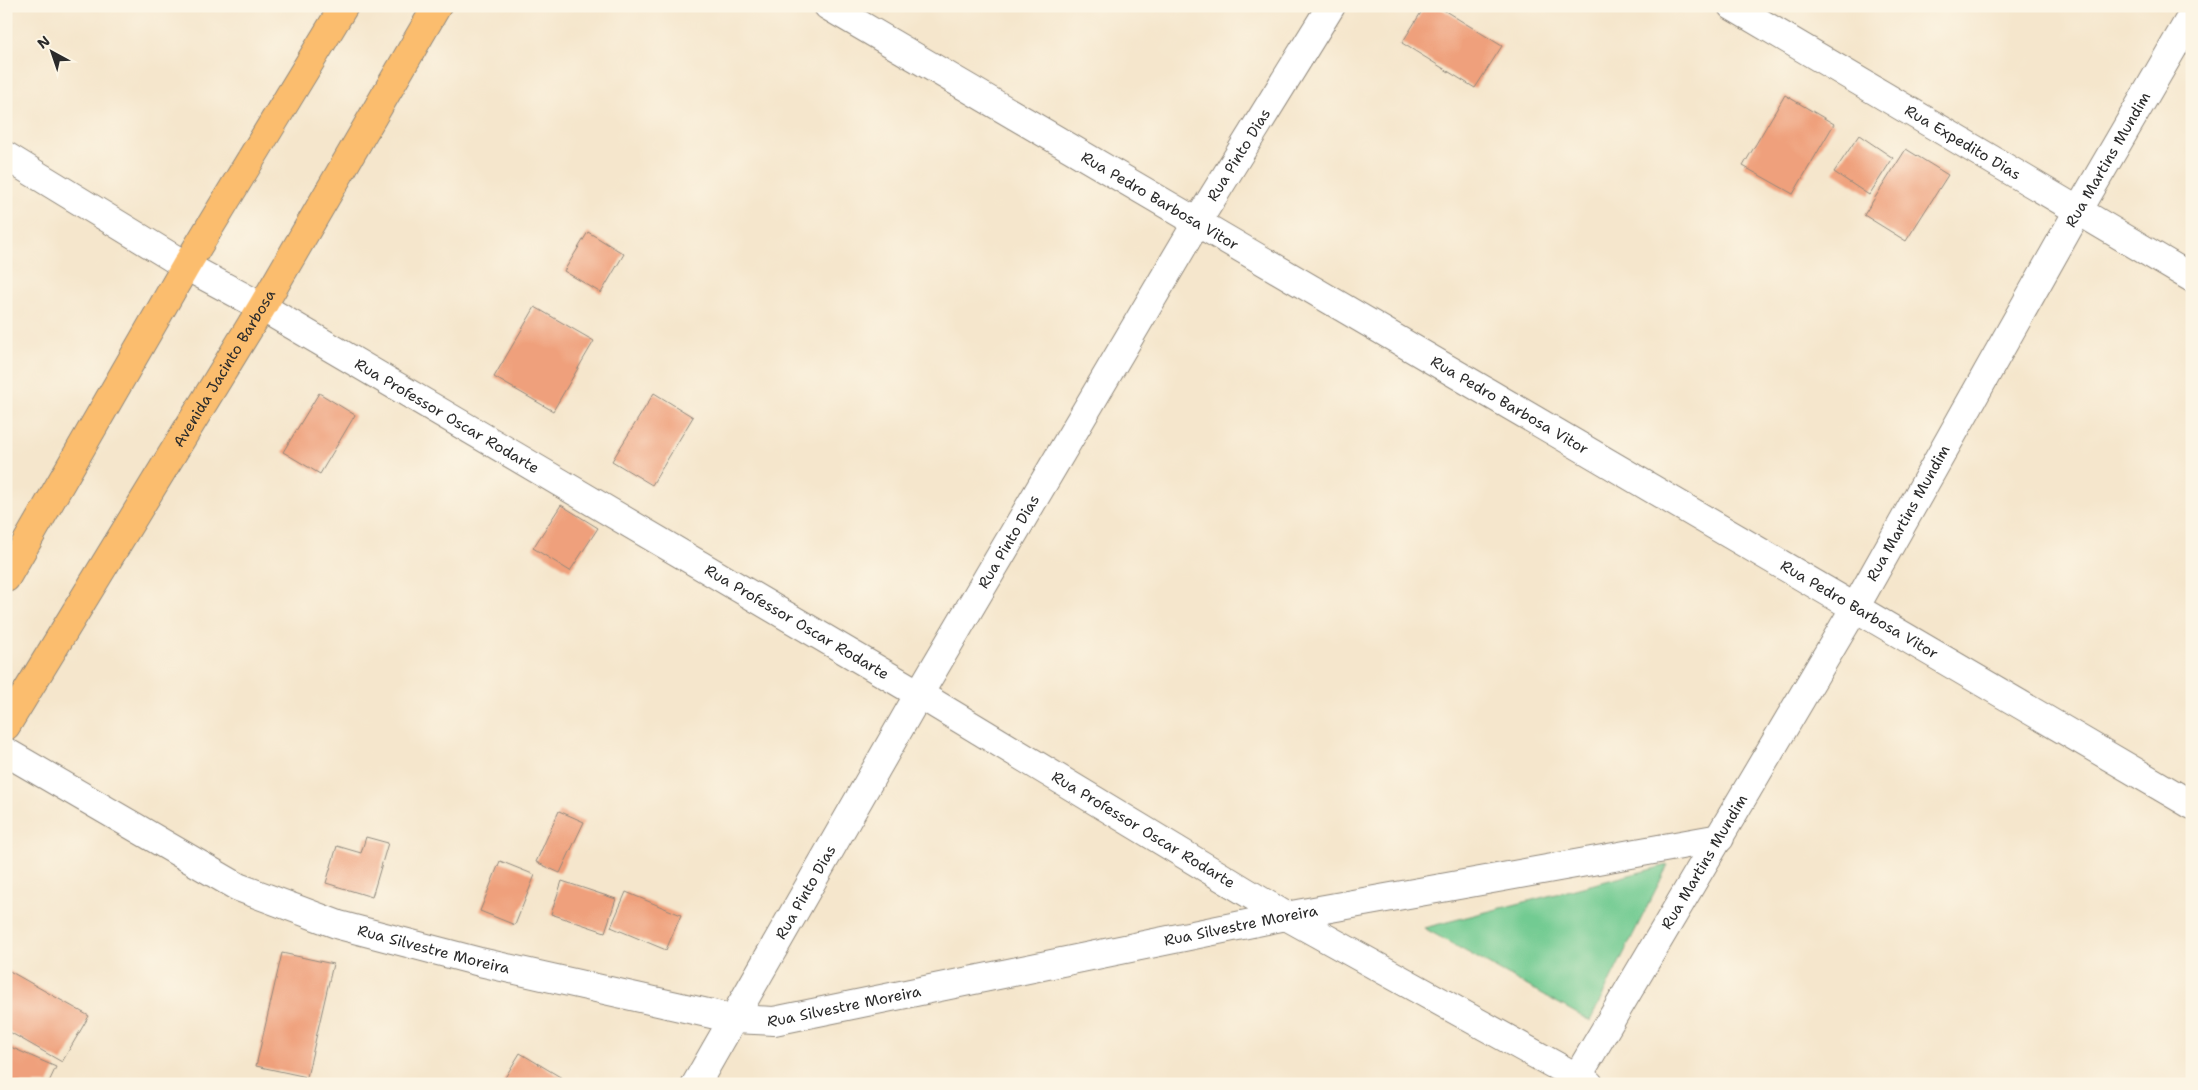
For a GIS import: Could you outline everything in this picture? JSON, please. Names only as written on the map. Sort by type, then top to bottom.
[{"type":"main road","points":[[6,578],[186,266],[344,6]]},
{"type":"main road","name":"Avenida Jacinto Barbosa","points":[[6,726],[262,308],[437,6]]},
{"type":"street","name":"Rua Pedro Barbosa Vitor","points":[[828,6],[1196,224],[1856,606],[2192,805]]},
{"type":"street","name":"Rua Pinto Dias","points":[[696,1084],[919,694],[1196,224],[1332,6]]},
{"type":"street","name":"Rua Expedito Dias","points":[[1732,6],[2192,278]]},
{"type":"street","name":"Rua Martins Mundim","points":[[1580,1082],[1856,606],[2078,210],[2192,15]]},
{"type":"street","name":"Rua Professor Oscar Rodarte","points":[[6,156],[186,266],[262,308],[919,694],[1286,916],[1580,1082]]},
{"type":"street","name":"Rua Silvestre Moreira","points":[[6,752],[238,888],[339,925],[480,962],[734,1019],[774,1021],[1286,916],[1720,838]]},
{"type":"green space","points":[[1668,865],[1590,1021],[1424,928]]},
{"type":"building","points":[[1425,6],[1437,6],[1502,46],[1475,88],[1402,43]]},
{"type":"building","points":[[1785,95],[1834,124],[1793,194],[1743,166]]},
{"type":"building","points":[[1859,135],[1893,158],[1869,195],[1834,172]]},
{"type":"building","points":[[1906,149],[1948,175],[1906,241],[1864,215]]},
{"type":"building","points":[[588,232],[624,254],[601,293],[564,271]]},
{"type":"building","points":[[535,307],[594,341],[553,411],[494,377]]},
{"type":"building","points":[[319,393],[355,415],[320,474],[283,452]]},
{"type":"building","points":[[654,393],[693,417],[652,485],[612,461]]},
{"type":"building","points":[[561,505],[598,528],[570,571],[533,548]]},
{"type":"building","points":[[559,811],[584,822],[560,873],[536,862]]},
{"type":"building","points":[[366,837],[388,843],[372,897],[326,883],[337,846],[361,853]]},
{"type":"building","points":[[500,861],[535,875],[515,925],[480,911]]},
{"type":"building","points":[[562,881],[616,899],[605,932],[551,914]]},
{"type":"building","points":[[626,892],[681,915],[666,950],[611,927]]},
{"type":"building","points":[[282,953],[333,964],[307,1077],[256,1066]]},
{"type":"building","points":[[6,969],[89,1016],[62,1062],[6,1030]]},
{"type":"building","points":[[6,1045],[56,1067],[48,1084],[6,1084]]},
{"type":"building","points":[[520,1053],[572,1084],[508,1084],[503,1081]]}]
